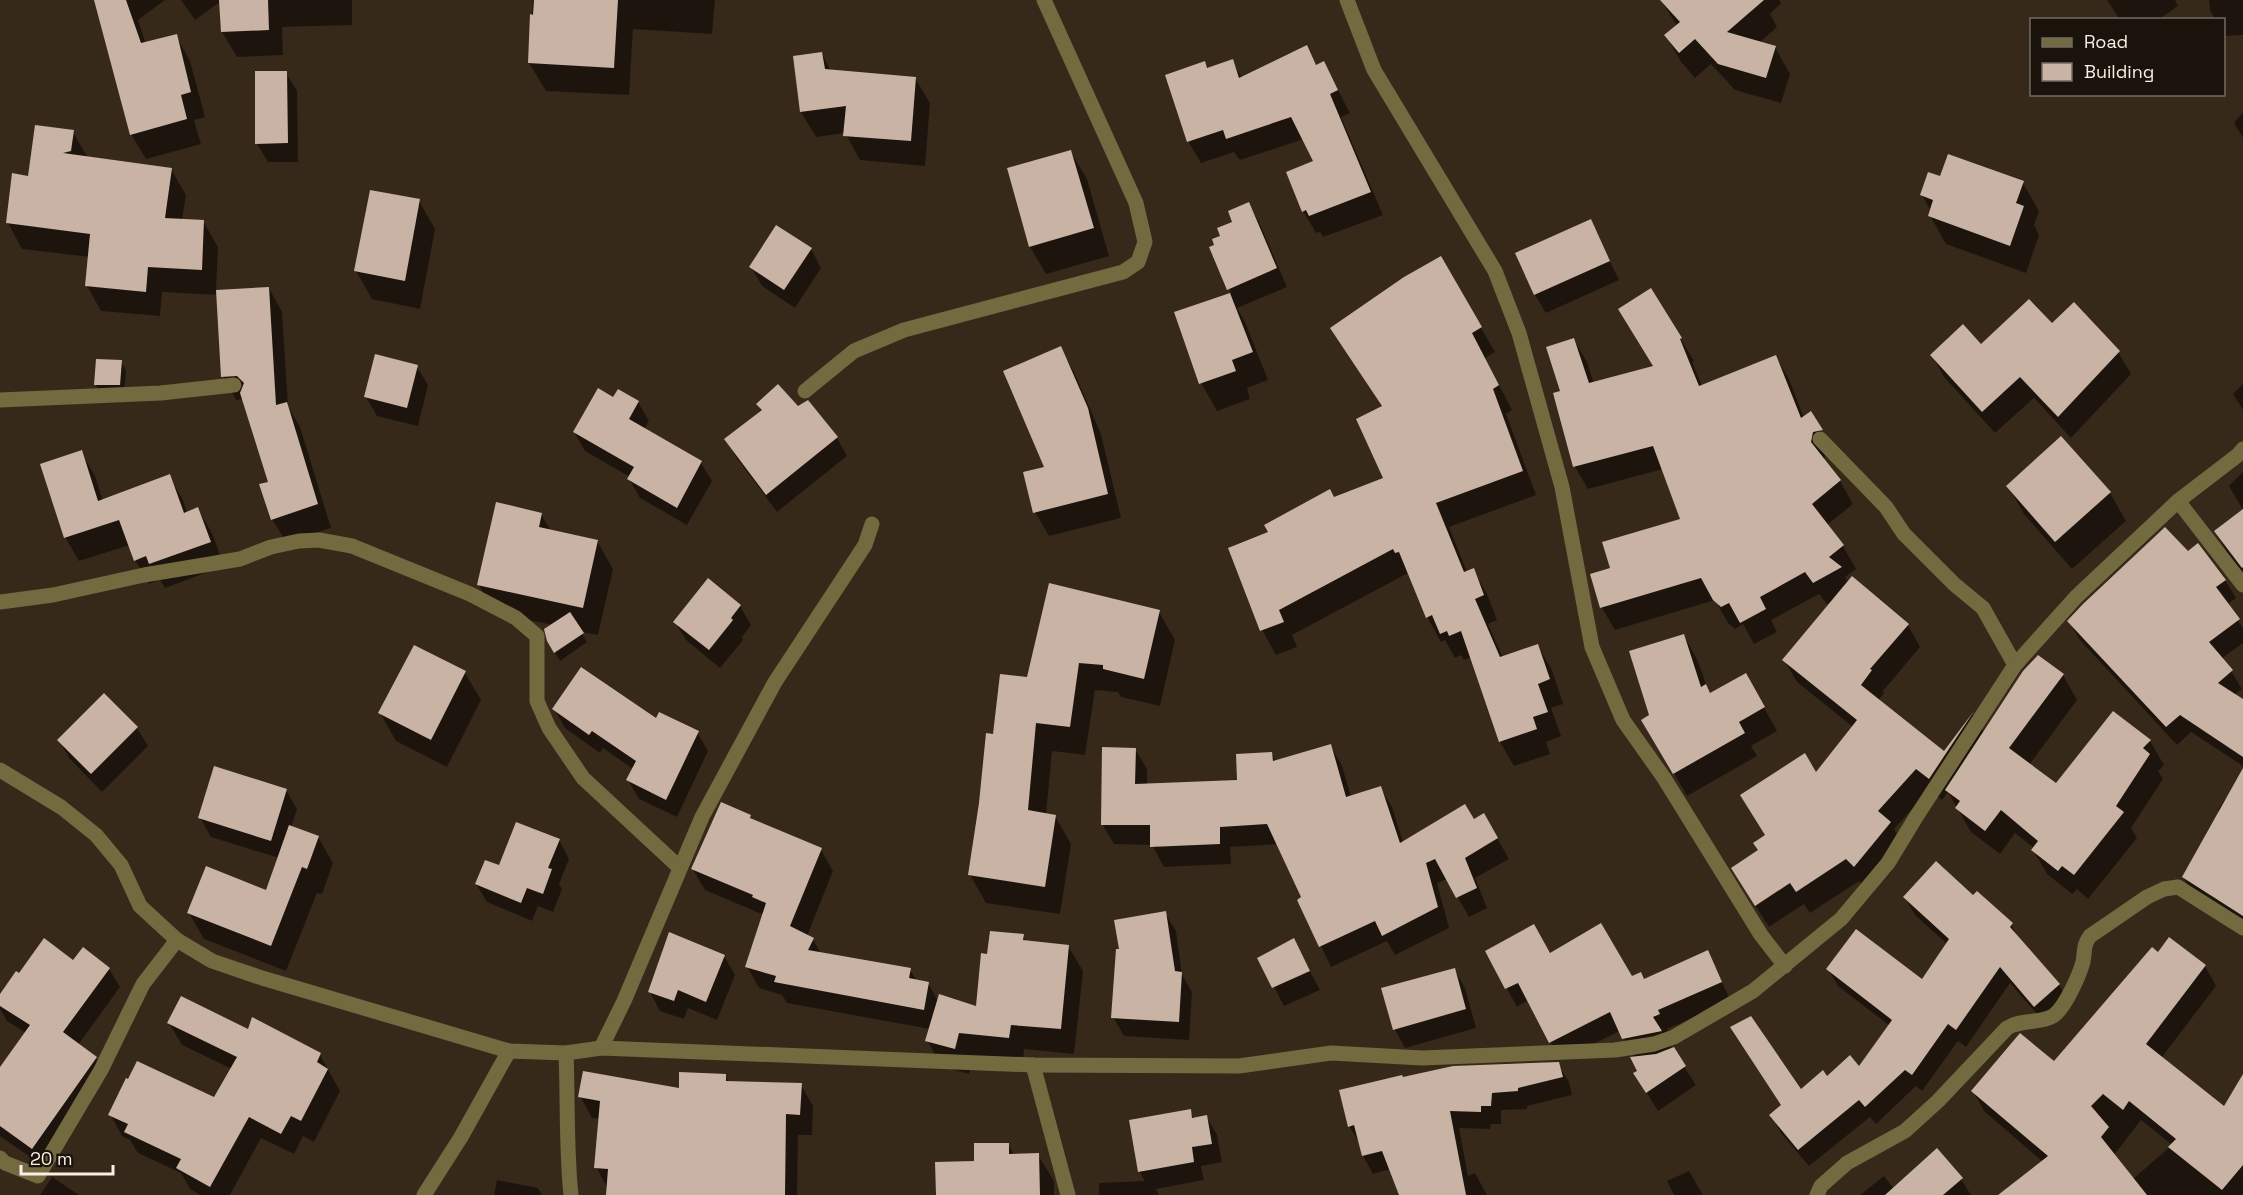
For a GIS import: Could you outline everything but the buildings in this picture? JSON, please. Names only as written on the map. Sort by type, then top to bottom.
[{"type":"street","points":[[805,391],[854,351],[904,330],[1123,272],[1138,262],[1145,242],[1136,202],[1044,0]]},
{"type":"street","points":[[1347,0],[1374,70],[1495,271],[1519,333],[1563,486],[1592,647],[1623,720],[1664,778],[1761,935],[1785,966]]},
{"type":"street","points":[[0,400],[161,393],[234,385]]},
{"type":"street","points":[[1820,440],[1886,507],[1904,534],[1954,585],[1983,608],[2015,665]]},
{"type":"street","points":[[0,770],[61,807],[96,835],[121,865],[140,906],[177,940],[212,961],[509,1051],[566,1053],[601,1048],[1033,1065],[1239,1066],[1331,1053],[1422,1058],[1615,1050],[1654,1044],[1674,1037],[1753,991],[1841,919],[1888,863],[2015,665],[2076,597],[2178,501],[2243,449]]},
{"type":"street","points":[[2178,501],[2243,585]]},
{"type":"street","points":[[601,1048],[624,1001],[702,817],[755,716],[802,639],[865,545],[872,524]]},
{"type":"street","points":[[0,602],[53,595],[144,575],[240,559],[271,547],[299,541],[319,540],[352,546],[396,563],[470,594],[516,618],[537,636],[537,701],[549,728],[583,778],[680,868]]},
{"type":"street","points":[[1817,1195],[1821,1186],[1847,1163],[1905,1131],[1938,1101],[2007,1028],[2019,1022],[2045,1019],[2054,1015],[2061,1008],[2075,982],[2083,961],[2085,942],[2090,936],[2147,897],[2164,889],[2181,888],[2243,928]]},
{"type":"street","points":[[0,1158],[38,1176],[101,1070],[143,984],[177,940]]},
{"type":"street","points":[[424,1195],[509,1051]]},
{"type":"street","points":[[566,1053],[569,1117],[568,1171],[571,1195]]},
{"type":"street","points":[[1033,1065],[1068,1195]]}]
